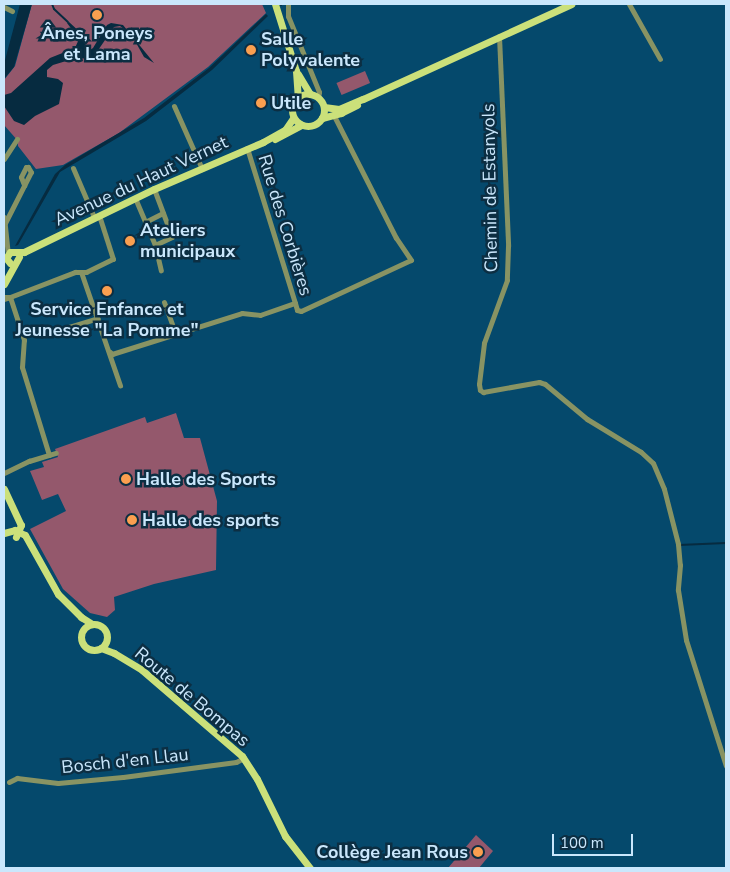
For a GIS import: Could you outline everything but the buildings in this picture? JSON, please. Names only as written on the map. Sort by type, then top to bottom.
[{"type":"main road","points":[[275,4],[296,71],[298,98]]},
{"type":"main road","points":[[310,94],[298,98],[292,106],[293,118],[301,125],[316,125],[322,118],[333,112],[352,108],[364,99],[571,4]]},
{"type":"main road","points":[[296,71],[310,94],[318,98],[324,107],[333,112]]},
{"type":"main road","points":[[322,118],[324,107]]},
{"type":"main road","name":"Avenue du Haut Vernet","points":[[263,142],[285,130],[293,118]]},
{"type":"main road","name":"Avenue du Haut Vernet","points":[[10,258],[134,198],[247,148],[286,135],[301,125]]},
{"type":"main road","points":[[4,278],[10,258]]},
{"type":"main road","points":[[4,284],[10,258]]},
{"type":"main road","points":[[4,489],[21,525],[11,533]]},
{"type":"main road","points":[[11,533],[17,525],[14,511]]},
{"type":"main road","points":[[11,533],[26,541],[58,594],[81,617],[92,624],[103,627],[106,631],[106,642],[101,648],[91,649],[83,643],[82,634],[85,628],[92,624]]},
{"type":"main road","points":[[81,617],[85,628]]},
{"type":"main road","name":"Route de Bompas","points":[[106,642],[114,653]]},
{"type":"main road","name":"Route de Bompas","points":[[101,648],[114,653],[142,670],[244,758],[285,836],[310,868]]},
{"type":"street","points":[[288,4],[288,16],[319,92],[318,98]]},
{"type":"street","points":[[628,4],[660,59]]},
{"type":"street","points":[[4,7],[12,11]]},
{"type":"street","name":"Chemin de Estanyols","points":[[499,36],[506,200],[506,280],[484,343],[479,376],[480,390],[483,392],[538,382],[545,384],[587,419],[641,452],[653,463],[664,489],[678,544],[680,565],[678,590],[686,640],[726,766]]},
{"type":"street","points":[[174,106],[202,169]]},
{"type":"street","name":"Rue des Corbières","points":[[247,148],[294,303],[297,310],[301,311],[411,260],[396,238],[333,112]]},
{"type":"street","points":[[4,159],[17,139]]},
{"type":"street","points":[[49,455],[22,367],[24,340],[6,298],[75,272],[86,272],[113,259],[97,216],[73,168]]},
{"type":"street","points":[[10,258],[4,220],[24,185]]},
{"type":"street","points":[[154,189],[172,237],[155,244]]},
{"type":"street","points":[[134,198],[155,244],[161,270]]},
{"type":"street","points":[[145,222],[163,213]]},
{"type":"street","points":[[81,272],[120,385]]},
{"type":"street","points":[[164,302],[175,333]]},
{"type":"street","points":[[110,352],[112,354],[242,313],[260,315],[294,303]]},
{"type":"street","points":[[69,327],[98,318]]},
{"type":"street","points":[[4,473],[29,461],[56,453]]},
{"type":"street","name":"Bosch d'en Llau","points":[[9,782],[17,778],[58,783],[123,777],[236,762],[244,758]]},
{"type":"shaded area","points":[[32,4],[262,4],[266,13],[208,67],[119,133],[63,165],[36,169],[18,146],[18,141],[4,125],[4,80],[15,66]]},
{"type":"shaded area","points":[[365,71],[370,83],[342,95],[336,83]]},
{"type":"shaded area","name":"Halle des sports","points":[[176,413],[184,438],[200,438],[217,501],[216,570],[154,584],[114,597],[115,610],[107,617],[90,613],[63,589],[30,529],[66,511],[58,494],[42,500],[30,471],[44,467],[42,462],[58,457],[55,449],[145,417],[147,423]]},
{"type":"shaded area","name":"Collège Jean Rous","points":[[476,835],[493,851],[479,868],[448,868]]},
{"type":"water","points":[[20,4],[32,4],[14,67],[4,79],[4,64]]},
{"type":"water","points":[[266,14],[268,16],[212,70],[146,121],[60,172],[18,245],[15,246],[55,174],[65,165],[144,118],[209,68]]},
{"type":"water","points":[[69,22],[82,34],[86,47],[90,50],[107,25],[111,23],[123,25],[154,63],[144,57],[135,41],[124,29],[120,26],[114,27],[92,59],[76,58],[53,65],[47,70],[47,77],[58,79],[63,83],[59,104],[35,116],[24,125],[14,121],[4,106],[4,95],[11,93],[50,58],[75,48],[79,39],[67,23]]},
{"type":"waterway","points":[[52,4],[54,9],[68,22]]},
{"type":"waterway","points":[[679,545],[726,543]]},
{"type":"place","name":"Ânes, Poneys et Lama","points":[[97,15]]},
{"type":"place","name":"Salle Polyvalente","points":[[251,50]]},
{"type":"place","name":"Utile","points":[[261,103]]},
{"type":"place","name":"Ateliers municipaux","points":[[130,241]]},
{"type":"place","name":"Service Enfance et Jeunesse \"La Pomme\"","points":[[107,291]]},
{"type":"place","name":"Halle des Sports","points":[[126,479]]},
{"type":"place","name":"Halle des sports","points":[[132,520]]},
{"type":"place","name":"Collège Jean Rous","points":[[478,852]]}]
